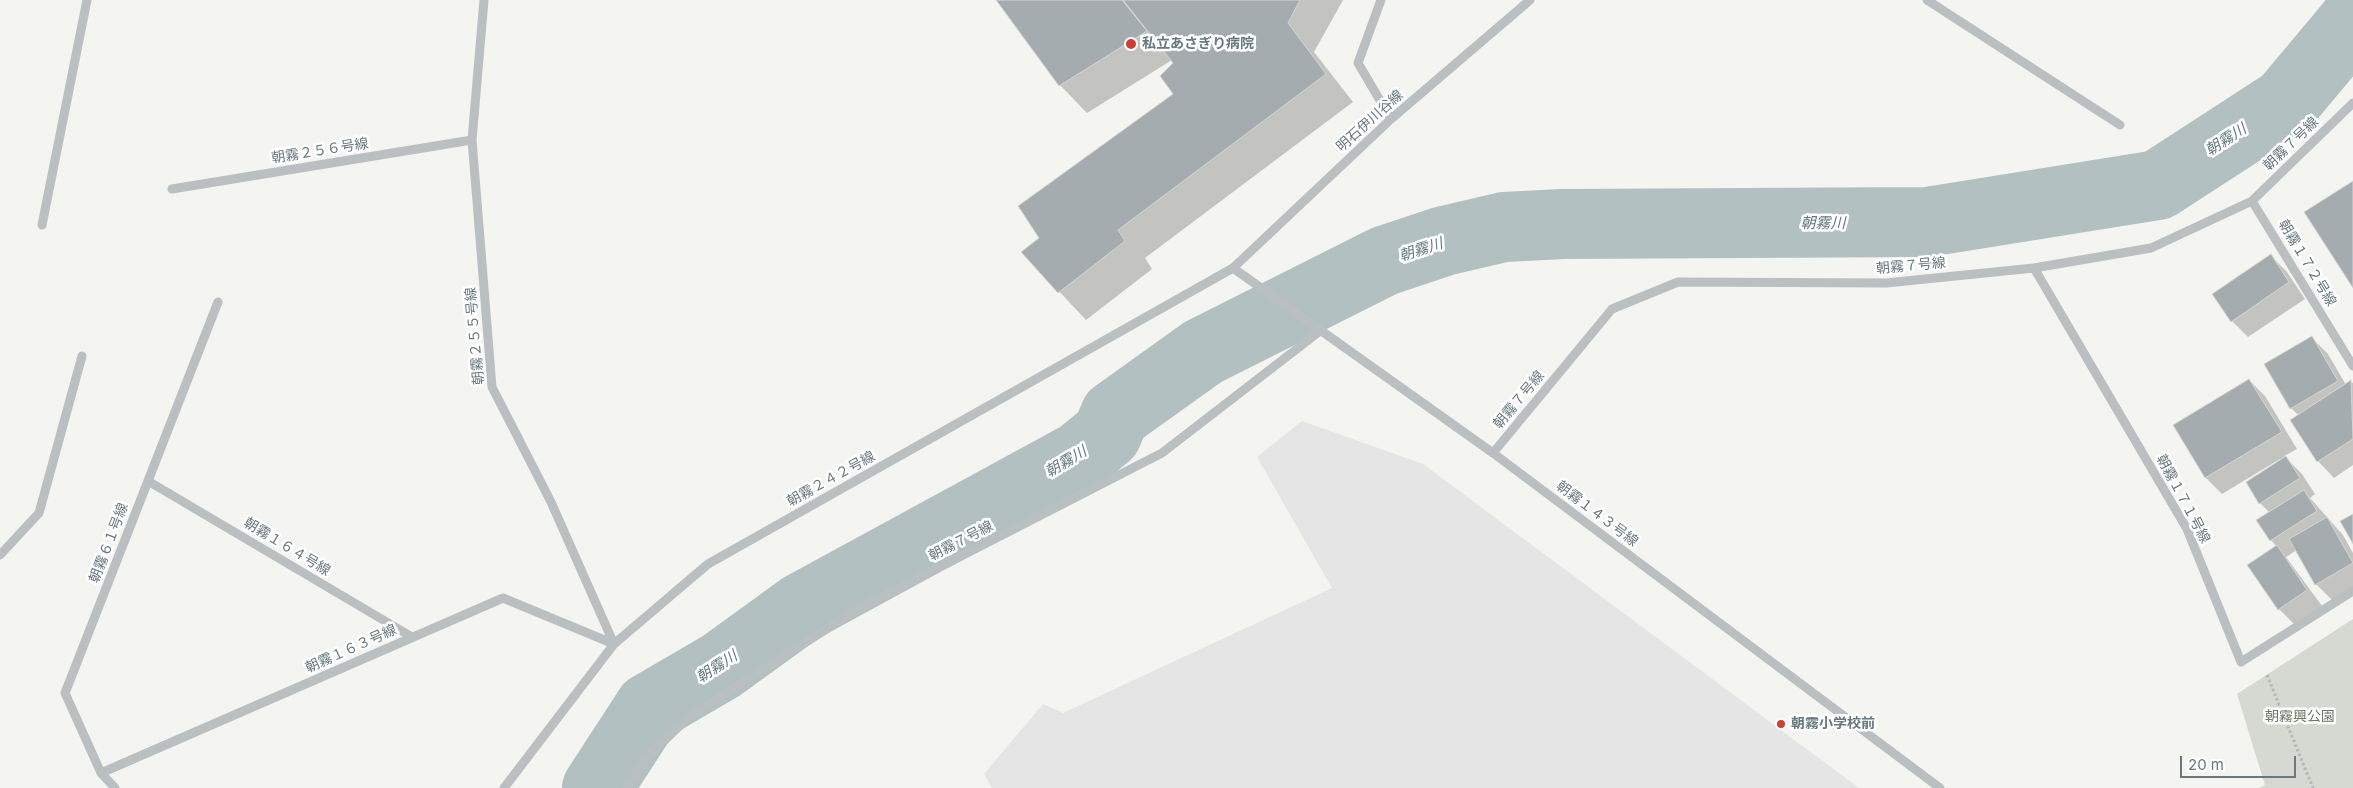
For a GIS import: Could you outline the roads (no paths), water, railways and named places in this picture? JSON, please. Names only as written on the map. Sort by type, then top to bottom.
[{"type":"street","points":[[42,225],[87,0]]},
{"type":"street","name":"朝霧２５５号線","points":[[484,0],[472,140],[492,387],[551,502],[614,644]]},
{"type":"street","points":[[1382,0],[1358,63],[1391,119]]},
{"type":"street","name":"明石伊川谷線","points":[[1233,268],[1391,119],[1530,0]]},
{"type":"street","points":[[1927,0],[2120,126]]},
{"type":"street","name":"朝霧７号線","points":[[1492,453],[1612,309],[1678,282],[1886,284],[2034,268],[2151,248],[2252,201],[2353,103]]},
{"type":"street","name":"朝霧２５６号線","points":[[172,189],[472,140]]},
{"type":"street","name":"朝霧１７２号線","points":[[2252,201],[2353,366]]},
{"type":"street","name":"朝霧１４３号線","points":[[1233,268],[1306,322],[1492,453],[1940,788]]},
{"type":"street","name":"朝霧２４２号線","points":[[504,788],[614,644],[708,564],[1233,268]]},
{"type":"street","name":"朝霧１７１号線","points":[[2034,268],[2187,529],[2241,662],[2353,591]]},
{"type":"street","name":"朝霧６１号線","points":[[114,788],[101,773],[65,693],[218,302]]},
{"type":"street","name":"朝霧７号線","points":[[627,788],[649,755],[690,716],[858,609],[1162,453],[1320,331]]},
{"type":"street","points":[[0,556],[39,513],[82,356]]},
{"type":"street","name":"朝霧１６４号線","points":[[148,481],[412,637]]},
{"type":"street","name":"朝霧１６３号線","points":[[101,773],[502,598],[614,644]]},
{"type":"waterway","name":"朝霧川","points":[[597,788],[649,708],[721,666],[801,608],[1080,456],[1107,434],[1115,415],[1203,352],[1384,261],[1444,241],[1504,227],[1563,224],[1927,222],[2158,185],[2286,102],[2353,22]]},
{"type":"place","name":"私立あさぎり病院","points":[[1131,44]]},
{"type":"place","name":"朝霧小学校前","points":[[1781,724]]},
{"type":"park label","name":"朝霧興公園","points":[[2300,717]]}]
